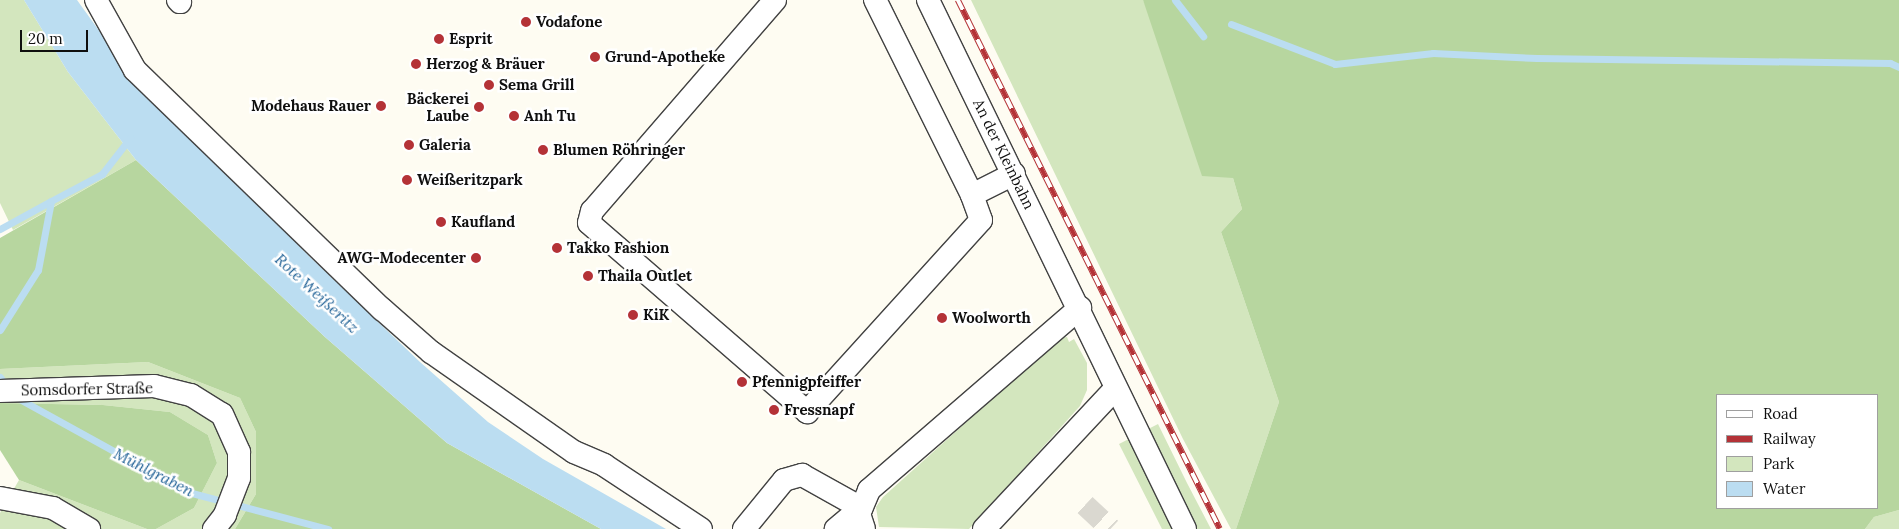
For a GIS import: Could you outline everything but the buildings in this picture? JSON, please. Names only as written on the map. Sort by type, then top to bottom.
[{"type":"street","points":[[96,0],[135,70],[382,309],[431,352],[574,452],[604,465],[701,529]]},
{"type":"street","points":[[775,0],[592,211],[589,223],[807,412],[980,220],[972,195],[875,0]]},
{"type":"street","name":"An der Kleinbahn","points":[[928,0],[1080,308],[1115,389],[1185,529]]},
{"type":"street","points":[[972,195],[1014,174]]},
{"type":"street","points":[[862,518],[869,490],[1080,308]]},
{"type":"street","name":"Somsdorfer Straße","points":[[1,391],[154,386],[191,395],[222,414],[239,452],[240,478],[225,515],[214,529]]},
{"type":"street","points":[[984,529],[1115,389]]},
{"type":"street","points":[[744,529],[784,480],[802,475],[862,518]]},
{"type":"street","points":[[0,498],[53,508],[89,529]]},
{"type":"street","points":[[836,529],[862,518]]},
{"type":"green space","points":[[0,0],[24,0],[68,72],[136,160],[13,230],[0,203]]},
{"type":"green space","points":[[971,0],[1143,0],[1233,178],[1242,209],[1221,232],[1279,402],[1236,529],[1231,529],[1183,439]]},
{"type":"green space","points":[[1143,0],[1899,0],[1899,510],[1874,517],[1865,529],[1236,529],[1279,402],[1221,232],[1242,209],[1233,178],[1202,176]]},
{"type":"green space","points":[[136,160],[325,337],[447,443],[601,529],[235,529],[256,494],[256,432],[240,398],[148,362],[0,369],[0,238]]},
{"type":"green space","points":[[1067,337],[1069,342],[1074,339],[1087,363],[1087,390],[1080,406],[969,529],[879,527],[876,507],[883,497],[1060,338]]},
{"type":"green space","points":[[148,362],[240,398],[256,432],[256,494],[235,529],[156,529],[194,508],[217,463],[208,435],[170,412],[103,405],[0,403],[0,369]]},
{"type":"green space","points":[[0,403],[103,405],[170,412],[208,435],[217,463],[194,508],[156,529],[147,529],[19,480],[0,450]]},
{"type":"green space","points":[[1158,424],[1211,529],[1162,529],[1119,444]]},
{"type":"green space","points":[[19,480],[147,529],[0,529],[0,513]]},
{"type":"green space","points":[[1899,510],[1899,529],[1865,529],[1874,517]]},
{"type":"water","name":"Rote Weißeritz","points":[[24,0],[77,0],[131,75],[310,257],[420,362],[488,422],[543,459],[666,529],[601,529],[447,443],[325,337],[136,160],[68,72]]},
{"type":"waterway","points":[[1175,0],[1203,36]]},
{"type":"waterway","points":[[1231,24],[1335,64],[1433,53],[1537,58],[1890,63],[1899,67]]},
{"type":"waterway","points":[[0,330],[38,270],[51,201],[102,174],[130,138]]},
{"type":"waterway","name":"Mühlgraben","points":[[0,229],[51,201]]},
{"type":"waterway","name":"Mühlgraben","points":[[0,377],[7,387]]},
{"type":"waterway","name":"Mühlgraben","points":[[14,396],[188,492],[328,529]]},
{"type":"tunnel","points":[[1085,505],[1111,529]]},
{"type":"railway","points":[[958,0],[1220,529]]},
{"type":"place","name":"Vodafone","points":[[526,22]]},
{"type":"place","name":"Esprit","points":[[439,39]]},
{"type":"place","name":"Grund-Apotheke","points":[[595,57]]},
{"type":"place","name":"Herzog & Bräuer","points":[[416,64]]},
{"type":"place","name":"Sema Grill","points":[[489,85]]},
{"type":"place","name":"Modehaus Rauer","points":[[381,106]]},
{"type":"place","name":"Bäckerei Laube","points":[[479,107]]},
{"type":"place","name":"Anh Tu","points":[[514,116]]},
{"type":"place","name":"Galeria","points":[[409,145]]},
{"type":"place","name":"Blumen Röhringer","points":[[543,150]]},
{"type":"place","name":"Weißeritzpark","points":[[407,180]]},
{"type":"place","name":"Kaufland","points":[[441,222]]},
{"type":"place","name":"Takko Fashion","points":[[557,248]]},
{"type":"place","name":"AWG-Modecenter","points":[[476,258]]},
{"type":"place","name":"Thaila Outlet","points":[[588,276]]},
{"type":"place","name":"KiK","points":[[633,315]]},
{"type":"place","name":"Woolworth","points":[[942,318]]},
{"type":"place","name":"Pfennigpfeiffer","points":[[742,382]]},
{"type":"place","name":"Fressnapf","points":[[774,410]]}]
